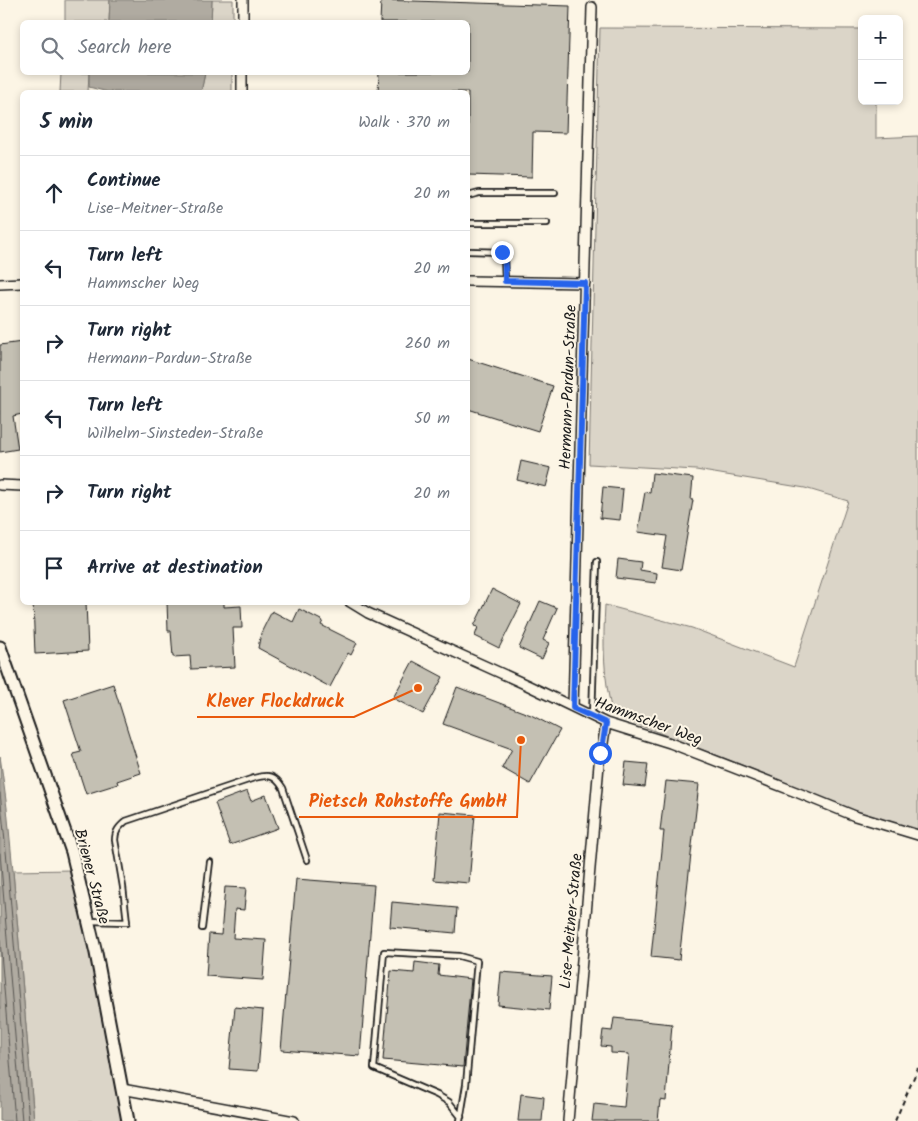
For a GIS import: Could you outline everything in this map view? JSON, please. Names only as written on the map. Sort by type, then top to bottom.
[{"type":"street","points":[[243,0],[243,20]]},
{"type":"street","name":"Hermann-Pardun-Straße","points":[[573,708],[592,7]]},
{"type":"street","points":[[242,75],[242,90]]},
{"type":"street","points":[[470,280],[585,283]]},
{"type":"street","points":[[0,284],[20,283]]},
{"type":"street","points":[[0,484],[20,486]]},
{"type":"street","name":"Hammscher Weg","points":[[355,605],[368,613],[606,723],[670,743],[855,816],[918,835]]},
{"type":"street","name":"Briener Straße","points":[[0,647],[72,852],[89,920],[128,1121]]},
{"type":"street","name":"Lise-Meitner-Straße","points":[[568,1121],[600,753],[606,723]]},
{"type":"street","points":[[122,1089],[294,1121]]},
{"type":"lane","points":[[470,195],[479,193],[555,193]]},
{"type":"lane","points":[[470,223],[547,223]]},
{"type":"lane","points":[[470,251],[502,252],[505,264],[505,281]]},
{"type":"lane","points":[[592,717],[597,562]]},
{"type":"lane","points":[[89,920],[128,922],[115,840],[118,828],[126,821],[254,778],[269,776],[278,780],[283,788],[307,860]]},
{"type":"lane","points":[[202,928],[210,862]]},
{"type":"lane","points":[[384,952],[459,956],[477,961],[466,1085],[461,1119],[449,1102],[374,1068],[384,952]]},
{"type":"path","points":[[896,1121],[918,1068]]},
{"type":"shaded area","points":[[65,0],[110,0],[109,20],[65,20]]},
{"type":"shaded area","points":[[212,0],[233,0],[233,20],[211,20]]},
{"type":"shaded area","points":[[600,28],[858,29],[858,105],[876,105],[876,138],[918,136],[918,831],[842,807],[768,775],[613,715],[607,688],[604,660],[605,605],[692,628],[794,667],[848,501],[805,488],[696,470],[589,464]]},
{"type":"shaded area","points":[[61,75],[89,75],[88,90],[60,90]]},
{"type":"shaded area","points":[[205,75],[232,75],[232,90],[201,90]]},
{"type":"shaded area","points":[[72,870],[87,932],[122,1121],[34,1121],[13,871]]},
{"type":"water","points":[[110,0],[212,0],[211,20],[109,20]]},
{"type":"water","points":[[89,75],[205,75],[201,90],[100,90],[89,87]]},
{"type":"water","points":[[0,756],[13,871],[34,1121],[0,1121]]},
{"type":"building","points":[[381,0],[570,6],[566,133],[533,132],[532,177],[470,175],[470,90],[378,90],[379,75],[470,75],[470,20],[380,20]]},
{"type":"building","points":[[20,342],[20,414],[13,416],[18,449],[0,452],[0,345]]},
{"type":"building","points":[[470,360],[553,386],[538,431],[470,410]]},
{"type":"building","points":[[521,461],[551,468],[546,487],[517,480]]},
{"type":"building","points":[[652,473],[693,478],[691,500],[693,500],[681,570],[662,567],[667,536],[638,532],[645,492],[650,493]]},
{"type":"building","points":[[603,487],[623,489],[620,520],[600,518]]},
{"type":"building","points":[[618,559],[641,562],[640,570],[657,573],[656,583],[616,578]]},
{"type":"building","points":[[492,589],[521,604],[499,648],[475,636],[478,627],[474,626]]},
{"type":"building","points":[[540,601],[557,608],[543,640],[549,643],[542,659],[519,648]]},
{"type":"building","points":[[33,605],[86,605],[88,651],[35,654]]},
{"type":"building","points":[[167,605],[241,606],[242,628],[233,628],[235,667],[191,669],[190,656],[173,657],[171,631],[168,631]]},
{"type":"building","points":[[299,609],[323,621],[321,625],[357,643],[351,655],[348,653],[330,687],[258,648],[261,633],[272,611],[293,622]]},
{"type":"building","points":[[413,661],[443,677],[423,714],[393,698]]},
{"type":"building","points":[[113,684],[141,773],[117,781],[118,784],[86,794],[73,754],[81,752],[64,700]]},
{"type":"building","points":[[457,687],[531,715],[560,730],[530,784],[502,768],[512,749],[443,724]]},
{"type":"building","points":[[626,762],[648,764],[645,787],[623,785]]},
{"type":"building","points":[[666,781],[699,784],[679,960],[651,957],[664,831],[660,831]]},
{"type":"building","points":[[247,791],[251,801],[266,795],[278,828],[230,845],[215,803]]},
{"type":"building","points":[[440,812],[475,815],[469,883],[434,880]]},
{"type":"building","points":[[296,879],[374,885],[360,1056],[281,1050]]},
{"type":"building","points":[[225,887],[246,888],[244,910],[235,909],[233,938],[266,940],[263,980],[206,976],[209,934],[221,935]]},
{"type":"building","points":[[392,902],[457,908],[455,933],[390,927]]},
{"type":"building","points":[[415,962],[439,965],[438,975],[471,979],[463,1067],[383,1060],[391,971],[414,973]]},
{"type":"building","points":[[501,972],[552,976],[549,1010],[498,1005]]},
{"type":"building","points":[[235,1007],[263,1010],[258,1071],[229,1069]]},
{"type":"building","points":[[614,1018],[672,1024],[666,1101],[660,1100],[658,1121],[592,1121],[594,1104],[624,1107],[629,1054],[611,1053],[611,1047],[601,1046],[603,1030],[612,1031]]},
{"type":"building","points":[[521,1094],[544,1097],[542,1121],[518,1121]]},
{"type":"place","name":"Klever Flockdruck","points":[[418,688]]},
{"type":"place","name":"Pietsch Rohstoffe GmbH","points":[[521,740]]},
{"type":"route","points":[[502,252],[505,264],[505,281],[585,283],[573,708],[606,723],[600,753]]}]
